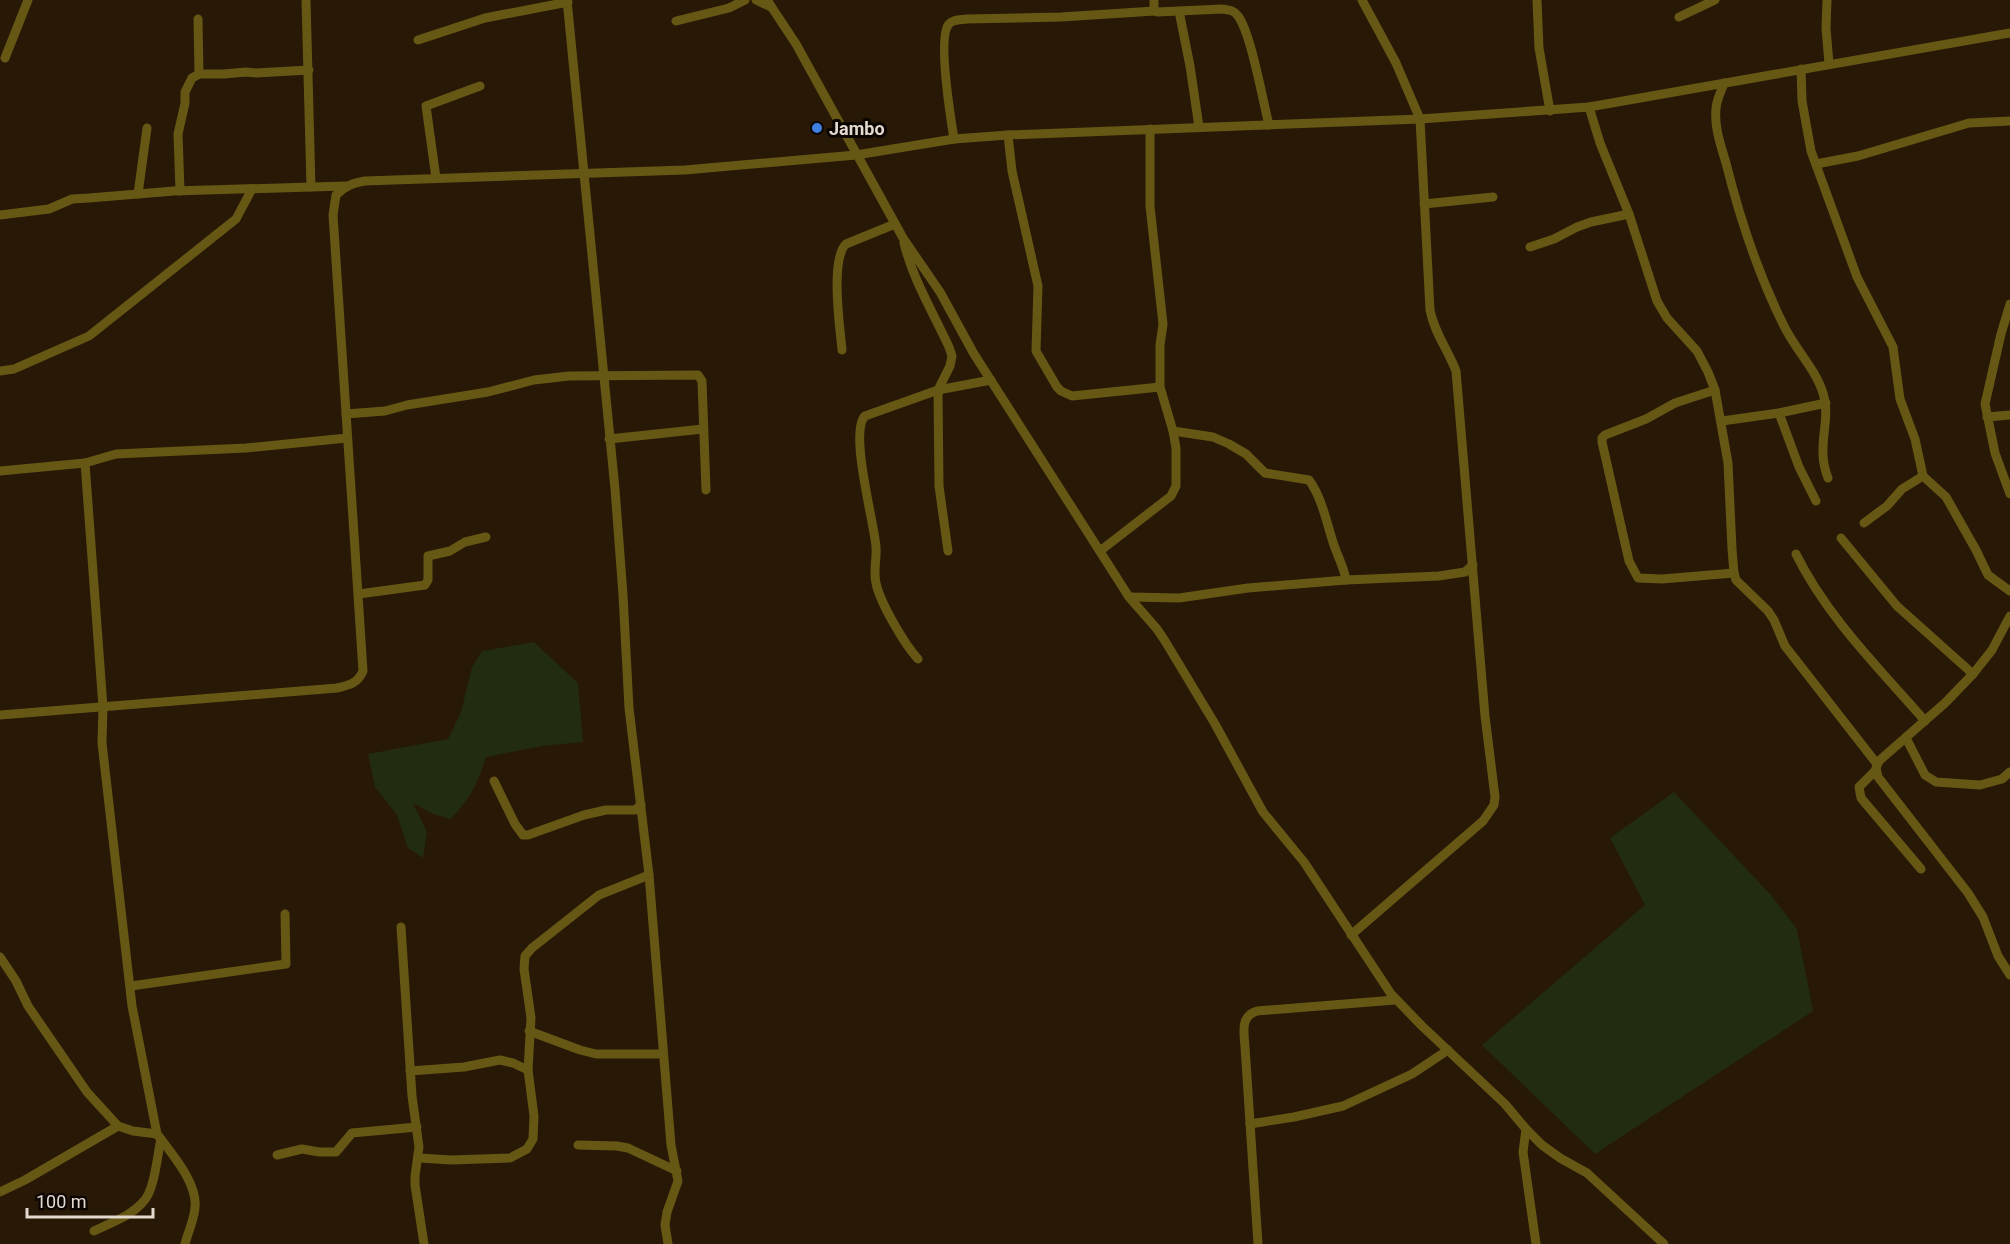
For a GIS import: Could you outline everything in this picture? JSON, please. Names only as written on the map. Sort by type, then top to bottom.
[{"type":"street","points":[[4,57],[28,0]]},
{"type":"street","points":[[306,0],[311,187]]},
{"type":"street","points":[[676,21],[729,8],[745,0]]},
{"type":"street","points":[[756,0],[770,4],[801,53],[895,225],[940,292],[974,354],[1129,597],[1157,628],[1215,724],[1263,812],[1304,862],[1395,999],[1505,1104],[1526,1129],[1560,1158],[1587,1173],[1664,1244]]},
{"type":"street","points":[[1154,0],[1155,11]]},
{"type":"street","points":[[1351,935],[1483,821],[1494,805],[1456,371],[1436,332],[1430,310],[1420,119],[1396,63],[1362,0]]},
{"type":"street","points":[[1537,0],[1539,48],[1550,111]]},
{"type":"street","points":[[1679,17],[1715,0]]},
{"type":"street","points":[[1827,0],[1826,28],[1829,64]]},
{"type":"street","points":[[418,40],[485,18],[567,1],[624,605],[629,708],[649,875],[671,1144],[677,1171],[677,1186],[667,1212],[665,1225],[668,1244]]},
{"type":"street","points":[[954,139],[946,85],[946,29],[954,20],[967,19],[1232,10],[1237,14],[1248,39],[1269,125]]},
{"type":"street","points":[[1179,11],[1199,127]]},
{"type":"street","points":[[198,19],[199,74]]},
{"type":"street","points":[[0,215],[49,209],[72,199],[180,191],[345,186],[365,181],[685,170],[856,155],[954,139],[1008,135],[1420,119],[1589,108],[2010,33]]},
{"type":"street","points":[[1801,69],[1805,126],[1816,164],[1857,277],[1893,347],[1900,399],[1915,439],[1923,476],[1946,498],[1988,575],[2010,591]]},
{"type":"street","points":[[180,191],[178,134],[184,92],[192,78],[199,74],[246,72],[256,74],[309,70]]},
{"type":"street","points":[[1724,83],[1716,105],[1716,120],[1745,232],[1763,282],[1785,328],[1818,380],[1826,403],[1822,454],[1828,478]]},
{"type":"street","points":[[436,178],[426,106],[480,86]]},
{"type":"street","points":[[1589,108],[1599,143],[1629,214],[1657,301],[1666,318],[1697,351],[1714,390],[1722,421],[1728,463],[1734,573],[1740,585],[1768,611],[1785,646],[1876,767],[1878,777],[1968,893],[1983,917],[2010,975]]},
{"type":"street","points":[[1816,164],[1858,156],[1969,123],[2010,121]]},
{"type":"street","points":[[138,194],[147,128]]},
{"type":"street","points":[[1100,551],[1152,512],[1174,492],[1176,486],[1173,431],[1160,387],[1163,324],[1150,206],[1150,129]]},
{"type":"street","points":[[1008,135],[1012,171],[1038,286],[1036,351],[1057,387],[1072,396],[1160,387]]},
{"type":"street","points":[[0,715],[337,688],[351,685],[360,679],[363,671],[359,594],[333,215],[336,195],[345,186]]},
{"type":"street","points":[[0,371],[14,369],[89,336],[236,219],[252,189]]},
{"type":"street","points":[[1424,204],[1493,197]]},
{"type":"street","points":[[1530,247],[1554,240],[1577,227],[1592,222],[1629,214]]},
{"type":"street","points":[[842,350],[837,273],[842,247],[895,225]]},
{"type":"street","points":[[903,238],[918,286],[952,356],[950,366],[938,390],[939,486],[948,551]]},
{"type":"street","points":[[2010,304],[1986,398],[1995,453],[2010,494]]},
{"type":"street","points":[[346,414],[385,411],[407,405],[488,392],[534,380],[569,376],[700,377],[706,490]]},
{"type":"street","points":[[918,659],[909,650],[876,583],[876,549],[858,436],[860,424],[866,416],[938,390],[991,380]]},
{"type":"street","points":[[1714,390],[1675,403],[1646,420],[1605,435],[1602,442],[1629,561],[1638,578],[1662,579],[1734,573]]},
{"type":"street","points":[[1722,421],[1779,413],[1826,403]]},
{"type":"street","points":[[1779,413],[1799,467],[1816,501]]},
{"type":"street","points":[[1988,417],[2010,416]]},
{"type":"street","points":[[609,439],[703,429]]},
{"type":"street","points":[[1173,431],[1213,437],[1229,444],[1245,454],[1265,473],[1309,480],[1328,524],[1346,580]]},
{"type":"street","points":[[0,471],[85,463],[116,454],[246,448],[347,438]]},
{"type":"street","points":[[85,463],[103,707],[102,743],[121,919],[132,1006],[159,1136],[151,1187],[145,1201],[134,1210],[94,1232]]},
{"type":"street","points":[[1864,524],[1887,506],[1902,489],[1923,476]]},
{"type":"street","points":[[359,594],[425,585],[429,580],[428,556],[450,552],[465,542],[486,537]]},
{"type":"street","points":[[1840,538],[1876,579],[1891,601],[1973,674]]},
{"type":"street","points":[[1796,554],[1813,585],[1859,646],[1925,721]]},
{"type":"street","points":[[1129,597],[1179,598],[1248,588],[1448,575],[1465,572],[1473,565]]},
{"type":"street","points":[[1921,869],[1861,798],[1859,787],[1876,767],[1973,674],[1992,650],[2010,616]]},
{"type":"street","points":[[1906,738],[1925,775],[1936,782],[1980,784],[2002,779],[2010,772]]},
{"type":"street","points":[[494,781],[515,824],[523,835],[528,836],[596,812],[634,810],[641,805]]},
{"type":"street","points":[[419,1158],[502,1159],[520,1154],[527,1149],[533,1139],[535,1129],[528,1070],[531,1018],[524,969],[527,952],[599,895],[649,875]]},
{"type":"street","points":[[131,986],[286,964],[285,914]]},
{"type":"street","points":[[401,927],[410,1071],[419,1158],[415,1176],[424,1244]]},
{"type":"street","points":[[0,957],[16,981],[28,1006],[87,1092],[117,1126],[159,1136],[174,1154],[195,1198],[194,1215],[184,1244]]},
{"type":"street","points":[[1258,1244],[1244,1022],[1250,1013],[1276,1009],[1395,999]]},
{"type":"street","points":[[529,1031],[596,1054],[663,1054]]},
{"type":"street","points":[[1250,1124],[1294,1118],[1342,1106],[1412,1074],[1448,1050]]},
{"type":"street","points":[[410,1071],[500,1060],[528,1070]]},
{"type":"street","points":[[0,1192],[117,1126]]},
{"type":"street","points":[[277,1155],[302,1149],[336,1152],[352,1133],[417,1127]]},
{"type":"street","points":[[1526,1129],[1523,1152],[1536,1244]]},
{"type":"street","points":[[579,1144],[628,1148],[677,1171]]},
{"type":"green space","points":[[534,642],[578,683],[583,742],[542,746],[486,757],[473,790],[451,819],[433,814],[413,803],[427,832],[423,858],[408,848],[397,815],[375,787],[368,754],[448,739],[461,712],[472,667],[482,651]]},
{"type":"green space","points":[[1674,792],[1771,895],[1797,929],[1813,1011],[1595,1154],[1482,1045],[1645,905],[1610,838]]},
{"type":"place","name":"Jambo","points":[[817,128]]}]
